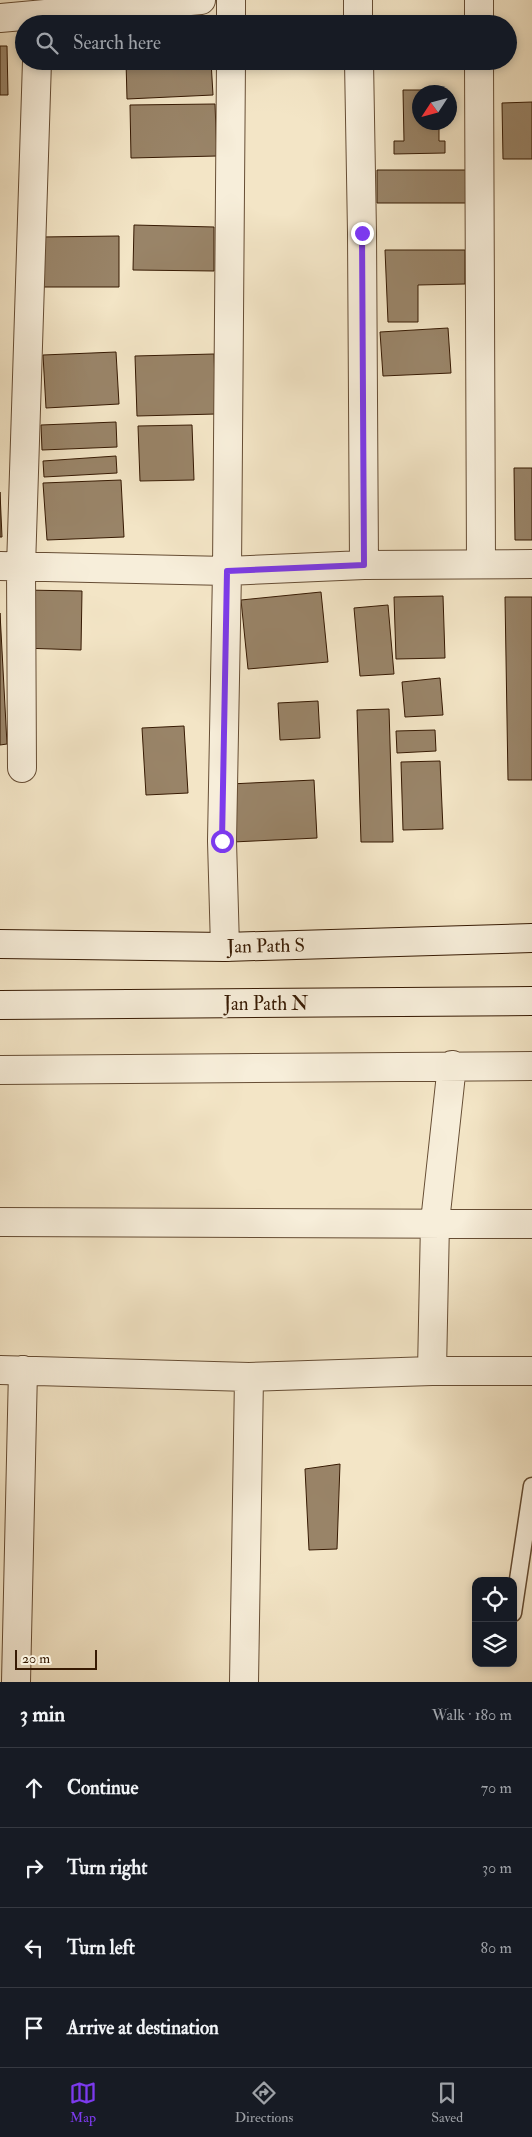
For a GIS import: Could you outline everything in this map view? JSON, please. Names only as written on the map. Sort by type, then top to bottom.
[{"type":"street","points":[[78,15],[200,0]]},
{"type":"street","points":[[231,0],[231,15]]},
{"type":"street","points":[[358,0],[358,15]]},
{"type":"street","points":[[479,0],[479,15]]},
{"type":"street","points":[[0,18],[15,19]]},
{"type":"street","points":[[22,768],[10,567],[36,70]]},
{"type":"street","points":[[224,946],[222,841],[227,571],[231,70]]},
{"type":"street","points":[[359,70],[364,565]]},
{"type":"street","points":[[479,70],[481,564]]},
{"type":"street","points":[[10,567],[227,571],[364,565],[532,564]]},
{"type":"street","name":"Jan Path S","points":[[0,944],[224,946],[532,938]]},
{"type":"street","name":"Jan Path N","points":[[0,1005],[532,1001]]},
{"type":"street","points":[[0,1070],[452,1065],[532,1066]]},
{"type":"street","points":[[432,1371],[435,1222],[452,1065]]},
{"type":"street","points":[[0,1222],[435,1222],[532,1224]]},
{"type":"street","points":[[16,1682],[12,1370],[248,1378],[432,1371],[532,1371]]},
{"type":"street","points":[[244,1682],[248,1378]]},
{"type":"lane","points":[[517,1586],[532,1486]]},
{"type":"building","points":[[0,46],[7,46],[8,95],[0,95]]},
{"type":"building","points":[[126,70],[212,70],[213,95],[127,99]]},
{"type":"building","points":[[403,90],[412,90],[412,130],[439,130],[439,141],[445,141],[445,153],[394,154],[394,141],[404,141]]},
{"type":"building","points":[[532,102],[532,159],[503,159],[502,103]]},
{"type":"building","points":[[215,104],[217,156],[131,158],[130,105]]},
{"type":"building","points":[[377,170],[466,170],[466,203],[377,203]]},
{"type":"building","points":[[134,225],[214,227],[214,271],[133,270]]},
{"type":"building","points":[[119,236],[119,287],[41,287],[41,237]]},
{"type":"building","points":[[385,250],[465,250],[465,284],[418,285],[418,322],[388,322]]},
{"type":"building","points":[[448,328],[451,373],[383,376],[380,332]]},
{"type":"building","points":[[116,352],[119,404],[46,408],[43,355]]},
{"type":"building","points":[[214,354],[216,414],[137,416],[135,356]]},
{"type":"building","points":[[116,422],[117,447],[42,450],[41,425]]},
{"type":"building","points":[[192,425],[194,480],[140,481],[138,426]]},
{"type":"building","points":[[116,456],[117,473],[44,477],[43,461]]},
{"type":"building","points":[[514,468],[532,468],[532,540],[515,540]]},
{"type":"building","points":[[121,480],[124,537],[47,540],[43,483]]},
{"type":"building","points":[[0,492],[2,537],[0,537]]},
{"type":"building","points":[[23,590],[82,591],[81,650],[22,648]]},
{"type":"building","points":[[321,592],[328,662],[248,669],[241,600]]},
{"type":"building","points":[[443,596],[445,658],[396,659],[394,597]]},
{"type":"building","points":[[505,597],[532,597],[532,780],[508,780]]},
{"type":"building","points":[[388,605],[394,674],[360,676],[354,608]]},
{"type":"building","points":[[0,613],[7,744],[0,745]]},
{"type":"building","points":[[440,678],[443,715],[405,717],[402,682]]},
{"type":"building","points":[[318,701],[320,738],[280,740],[278,703]]},
{"type":"building","points":[[389,709],[393,842],[361,842],[357,710]]},
{"type":"building","points":[[184,726],[188,793],[146,795],[142,728]]},
{"type":"building","points":[[435,730],[436,751],[397,753],[396,731]]},
{"type":"building","points":[[440,761],[443,829],[403,830],[401,762]]},
{"type":"building","points":[[314,780],[317,838],[233,842],[230,784]]},
{"type":"building","points":[[340,1464],[337,1549],[309,1550],[305,1469]]},
{"type":"route","points":[[222,841],[227,571],[364,565],[362,233]]}]
